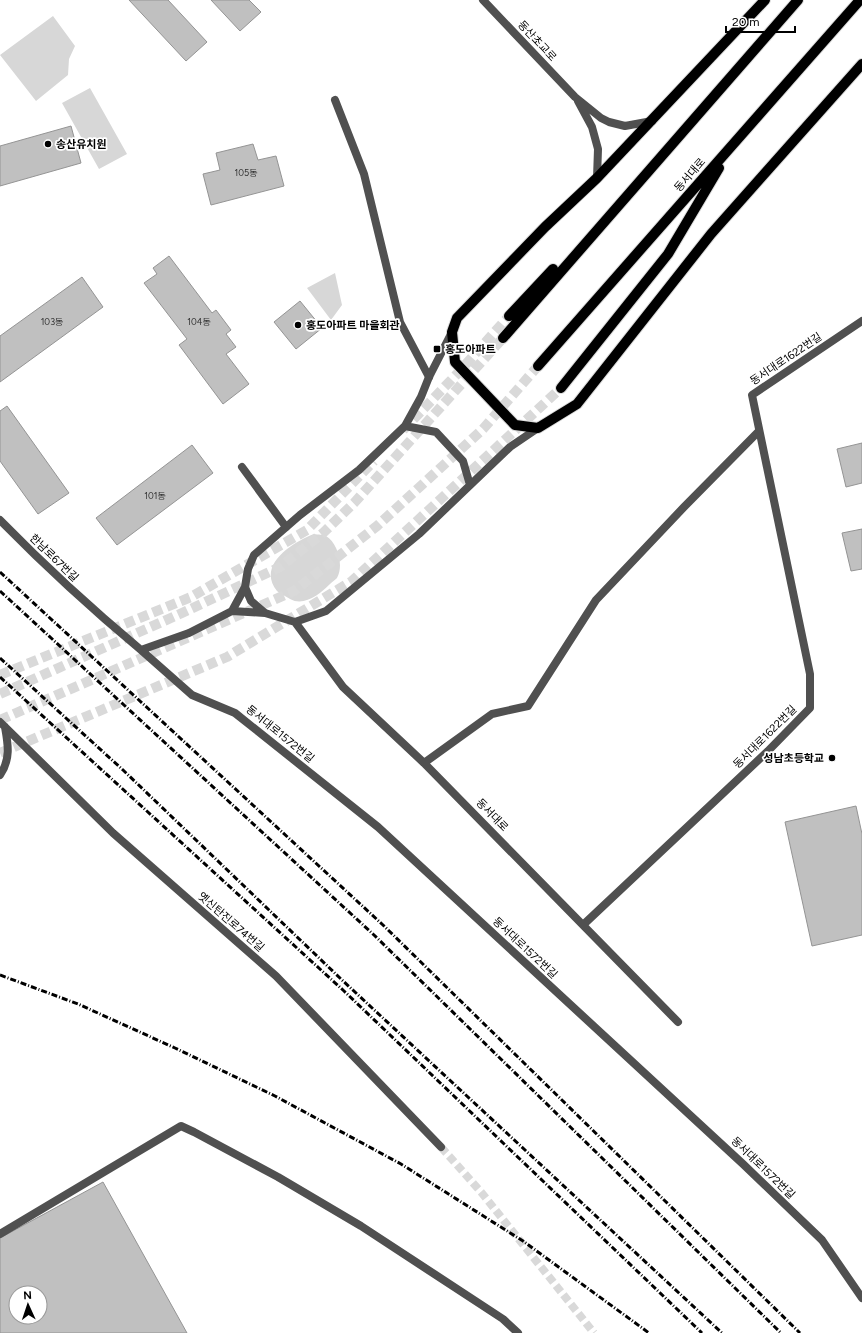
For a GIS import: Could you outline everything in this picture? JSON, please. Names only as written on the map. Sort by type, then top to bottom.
[{"type":"main road","points":[[765,0],[597,178],[545,227],[457,318],[452,332],[455,362],[515,425],[538,428],[577,404],[712,234],[862,64]]},
{"type":"main road","points":[[503,338],[655,162],[798,0]]},
{"type":"main road","name":"동서대로","points":[[538,366],[860,0]]},
{"type":"main road","points":[[561,388],[668,254],[730,148]]},
{"type":"main road","points":[[509,316],[655,162]]},
{"type":"street","name":"동산초교로","points":[[483,0],[576,97]]},
{"type":"street","points":[[576,97],[609,122],[625,126],[652,121]]},
{"type":"street","points":[[576,97],[592,127],[598,149],[597,178]]},
{"type":"street","points":[[335,100],[364,174],[400,322],[429,377]]},
{"type":"street","name":"동서대로1622번길","points":[[583,925],[768,751],[810,708],[810,674],[752,396],[862,321]]},
{"type":"street","points":[[265,613],[250,601],[246,587],[248,569],[254,555],[286,527],[359,470],[405,426],[421,397],[429,377],[452,332]]},
{"type":"street","points":[[405,426],[436,432],[463,461],[470,485]]},
{"type":"street","points":[[141,650],[189,633],[232,611],[265,613],[295,622],[326,611],[419,534],[510,447],[538,428]]},
{"type":"street","points":[[424,763],[492,714],[528,706],[596,600],[684,507],[759,431]]},
{"type":"street","points":[[242,467],[286,527]]},
{"type":"street","name":"한남로67번길","points":[[0,520],[32,553],[94,611],[141,650]]},
{"type":"street","points":[[232,611],[246,587]]},
{"type":"street","name":"동서대로","points":[[295,622],[343,687],[424,763],[678,1022]]},
{"type":"street","name":"동서대로1572번길","points":[[141,650],[192,695],[235,712],[378,827],[737,1159],[822,1240],[862,1298]]},
{"type":"street","points":[[0,775],[3,771],[9,749],[2,724]]},
{"type":"street","name":"옛신탄진로74번길","points":[[2,724],[113,833],[276,976],[441,1147]]},
{"type":"street","points":[[0,1234],[181,1126],[278,1177],[361,1226],[503,1319],[518,1333]]},
{"type":"shaded area","points":[[53,16],[75,46],[69,59],[68,75],[36,101],[0,55]]},
{"type":"shaded area","points":[[90,88],[127,154],[99,169],[62,103]]},
{"type":"shaded area","points":[[335,273],[342,305],[331,320],[307,288]]},
{"type":"shaded area","points":[[314,534],[325,535],[334,544],[339,555],[339,573],[337,578],[322,592],[306,600],[295,601],[277,591],[272,581],[271,572],[274,564],[280,556],[296,543]]},
{"type":"building","points":[[129,0],[168,0],[207,42],[186,61]]},
{"type":"building","points":[[211,0],[249,0],[261,12],[240,31]]},
{"type":"building","name":"송산유치원","points":[[71,126],[81,163],[0,186],[0,146]]},
{"type":"building","points":[[253,144],[258,160],[276,156],[284,186],[211,205],[203,174],[220,170],[216,153]]},
{"type":"building","points":[[169,256],[212,313],[216,310],[231,330],[226,334],[236,347],[226,354],[249,384],[223,404],[179,345],[187,339],[144,283],[157,274],[153,268]]},
{"type":"building","points":[[82,277],[103,307],[0,382],[0,336]]},
{"type":"building","name":"홍도아파트 마을회관","points":[[300,301],[322,328],[296,349],[274,322]]},
{"type":"building","points":[[7,406],[69,493],[38,514],[0,461],[0,411]]},
{"type":"building","points":[[862,443],[862,483],[846,487],[837,449]]},
{"type":"building","points":[[192,445],[213,473],[117,545],[96,518]]},
{"type":"building","points":[[862,529],[862,569],[851,571],[842,533]]},
{"type":"building","points":[[856,806],[862,834],[862,935],[812,946],[785,822]]},
{"type":"building","points":[[103,1182],[187,1333],[0,1333],[0,1238]]},
{"type":"tunnel","points":[[403,430],[458,373],[509,316]]},
{"type":"tunnel","points":[[0,694],[182,613],[280,567],[323,533],[354,503],[503,338]]},
{"type":"tunnel","points":[[0,720],[294,591],[377,526],[483,429],[538,366]]},
{"type":"tunnel","points":[[0,753],[227,657],[352,581],[561,388]]},
{"type":"tunnel","points":[[0,675],[191,597],[307,530],[374,461]]},
{"type":"tunnel","points":[[441,1147],[481,1192],[594,1333]]},
{"type":"railway","points":[[0,572],[383,925],[800,1333]]},
{"type":"railway","points":[[0,591],[374,935],[781,1333]]},
{"type":"railway","points":[[0,658],[123,770],[342,980],[722,1333]]},
{"type":"railway","points":[[0,677],[344,991],[702,1333]]},
{"type":"railway","points":[[0,975],[78,1004],[175,1048],[275,1096],[401,1164],[523,1241],[649,1333]]},
{"type":"place","name":"송산유치원","points":[[48,144]]},
{"type":"place","name":"홍도아파트 마을회관","points":[[298,325]]},
{"type":"place","name":"홍도아파트","points":[[437,349]]},
{"type":"place","name":"성남초등학교","points":[[832,758]]}]
